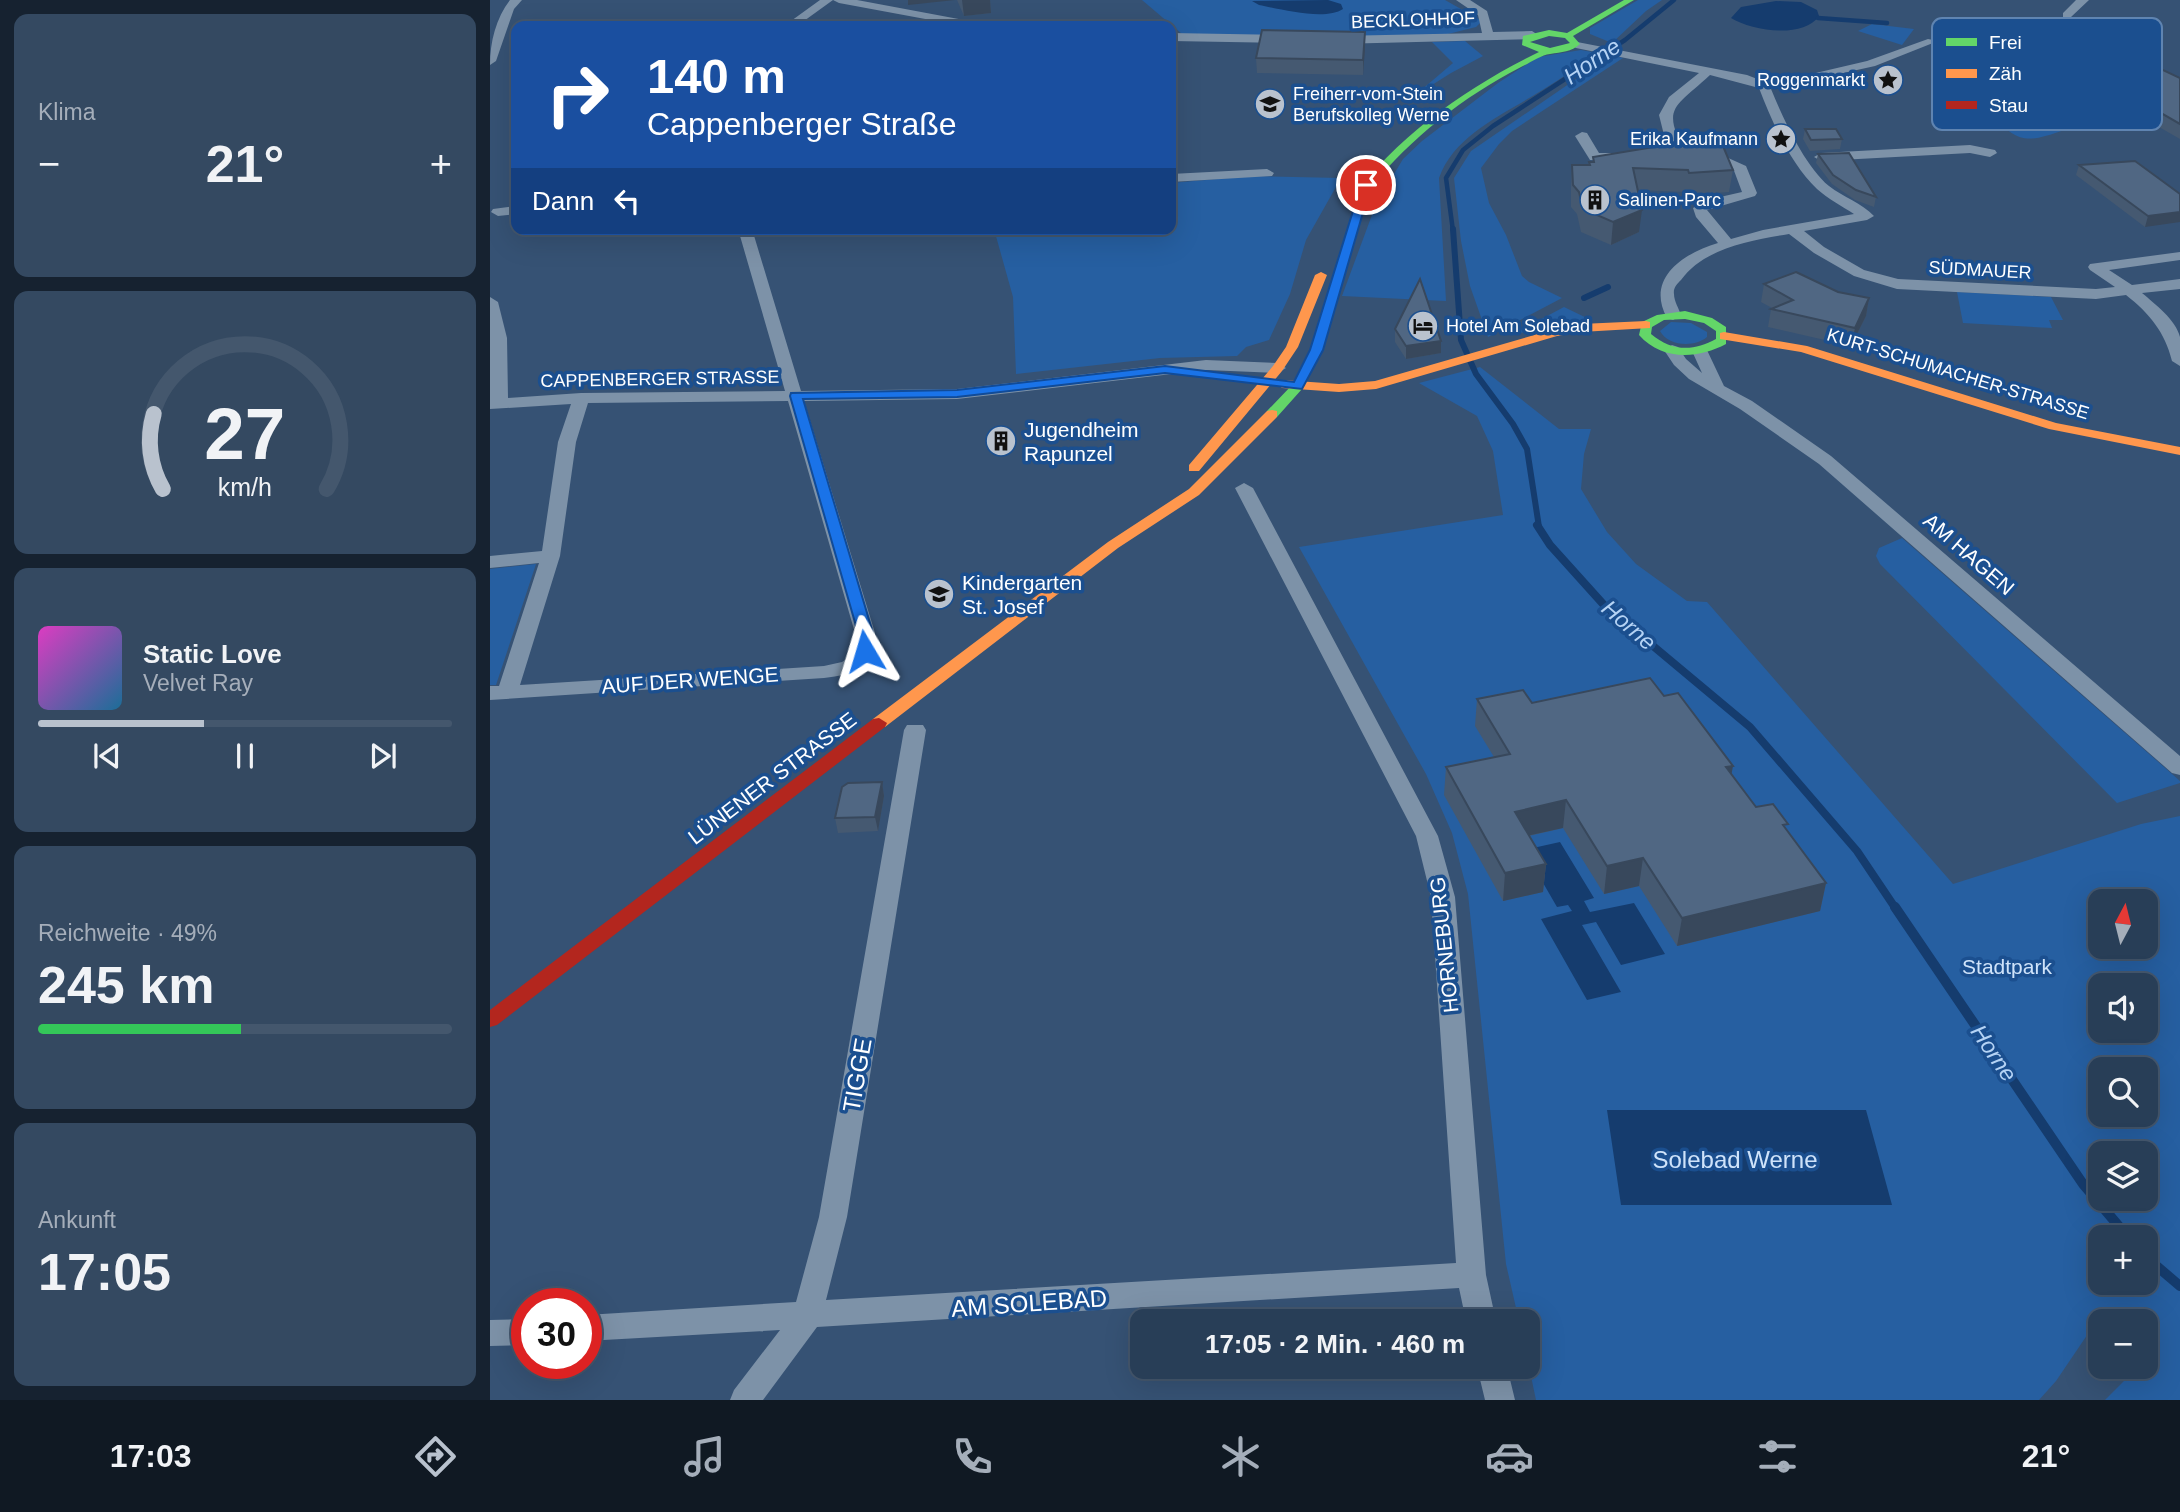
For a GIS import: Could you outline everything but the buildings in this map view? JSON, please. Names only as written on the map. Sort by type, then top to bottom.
[{"type":"main road","points":[[1534,43],[1565,50],[1567,38],[1618,0]]},
{"type":"main road","points":[[1567,38],[1630,0]]},
{"type":"main road","name":"LÜNENER STRASSE","points":[[1113,545],[1203,458],[1273,375],[1292,347],[1347,212],[1398,146],[1430,116],[1515,64],[1534,43]]},
{"type":"main road","name":"LÜNENER STRASSE","points":[[490,1020],[1113,545],[1194,492],[1298,386],[1317,350],[1366,185]]},
{"type":"main road","points":[[1273,375],[1298,386],[1339,388],[1376,385],[1542,338],[1624,336],[1647,332],[1672,350],[1700,351],[1717,345],[1724,336],[1722,330],[1708,320],[1673,315],[1652,320],[1647,332]]},
{"type":"main road","name":"KURT-SCHUMACHER-STRASSE","points":[[1724,336],[1780,342],[1823,352],[2027,418],[2101,438],[2180,451]]},
{"type":"main road","points":[[1273,375],[1306,371],[1354,374],[1422,371]]},
{"type":"street","points":[[491,56],[495,35],[516,0]]},
{"type":"street","points":[[797,21],[827,0]]},
{"type":"street","points":[[839,0],[953,21]]},
{"type":"street","name":"BECKLOHHOF","points":[[1462,0],[1483,13],[1492,35]]},
{"type":"street","points":[[2067,15],[2082,0]]},
{"type":"street","name":"BECKLOHHOF","points":[[1326,40],[1492,35],[1534,43]]},
{"type":"street","points":[[1176,37],[1300,39]]},
{"type":"street","points":[[1567,38],[1747,79],[1765,86],[1846,70],[1899,55],[1932,41]]},
{"type":"street","points":[[1707,71],[1670,100],[1664,115],[1675,158],[1726,161],[1739,166],[1750,193],[1737,199],[1706,203],[1699,211],[1727,244]]},
{"type":"street","points":[[1673,315],[1666,295],[1674,276],[1704,252],[1792,229],[1867,216],[1825,189],[1799,158],[1776,116],[1765,86]]},
{"type":"street","points":[[1582,136],[1595,157],[1632,158]]},
{"type":"street","points":[[1799,158],[1969,149],[1990,153]]},
{"type":"street","points":[[1176,175],[1267,173]]},
{"type":"street","points":[[498,212],[511,211]]},
{"type":"street","name":"SÜDMAUER","points":[[1792,229],[1848,268],[1881,281],[2053,293],[2132,290],[2180,284]]},
{"type":"street","points":[[748,235],[796,396]]},
{"type":"street","points":[[2180,256],[2095,267],[2132,290],[2174,330],[2180,361]]},
{"type":"street","points":[[490,302],[499,338],[495,403]]},
{"type":"street","name":"AM HAGEN","points":[[1672,350],[1695,376],[1825,460],[2180,768]]},
{"type":"street","points":[[1700,351],[1717,388]]},
{"type":"street","name":"CAPPENBERGER STRASSE","points":[[495,403],[581,398],[957,394],[1165,369],[1273,375]]},
{"type":"street","name":"AUF DER WENGE","points":[[581,398],[567,442],[551,556],[498,693],[824,672],[858,662],[865,651],[865,633],[796,396]]},
{"type":"street","name":"HORNEBURG","points":[[1244,488],[1427,836],[1443,897],[1471,1275],[1478,1309]]},
{"type":"street","points":[[490,562],[551,556]]},
{"type":"street","name":"TIGGE","points":[[745,1400],[807,1317],[833,1217],[915,730]]},
{"type":"street","name":"AM SOLEBAD","points":[[602,1327],[807,1317],[1471,1275]]},
{"type":"street","points":[[490,1334],[511,1333]]},
{"type":"street","points":[[1495,1379],[1500,1400]]},
{"type":"green space","points":[[1142,0],[1445,0],[1482,21],[1476,27],[1448,34],[1395,38],[1182,34],[1176,29],[1176,21],[1167,21]]},
{"type":"green space","points":[[1638,0],[1662,0],[1612,43],[1590,34],[1590,28]]},
{"type":"green space","points":[[1872,24],[1914,29],[1902,45],[1858,31]]},
{"type":"green space","points":[[1465,41],[1483,56],[1413,97],[1453,63],[1432,42]]},
{"type":"green space","points":[[1581,50],[1598,53],[1469,136],[1447,162],[1439,178],[1446,301],[1342,296],[1376,204],[1403,159],[1422,141],[1498,83],[1538,57]]},
{"type":"green space","points":[[1611,55],[1623,58],[1512,131],[1481,168],[1489,203],[1506,235],[1522,276],[1562,298],[1488,337],[1470,286],[1461,241],[1454,178],[1471,151]]},
{"type":"green space","points":[[2007,130],[2064,130],[2032,139]]},
{"type":"green space","points":[[1253,176],[1341,178],[1306,240],[1290,294],[1269,340],[1246,347],[1237,356],[1160,358],[1016,374],[1013,297],[996,235],[1176,235],[1176,183]]},
{"type":"green space","points":[[1957,292],[2051,297],[2063,320],[2049,320],[2052,328],[1963,323]]},
{"type":"green space","points":[[1564,307],[1593,321],[1513,334]]},
{"type":"green space","points":[[1671,322],[1691,323],[1707,332],[1707,337],[1689,344],[1669,340],[1660,331]]},
{"type":"green space","name":"Solebad Werne","points":[[1480,367],[1559,429],[1591,429],[1584,454],[1581,489],[1607,532],[1636,564],[1687,601],[1707,602],[1953,884],[2141,824],[2180,816],[2180,1400],[2105,1400],[2126,1379],[2158,1379],[2158,1309],[2088,1309],[2088,1334],[2056,1381],[2039,1400],[1536,1400],[1532,1379],[1540,1379],[1540,1309],[1516,1309],[1506,1264],[1468,894],[1452,833],[1426,774],[1299,547],[1503,515],[1493,451],[1477,416],[1419,383]]},
{"type":"green space","points":[[1902,538],[2180,783],[2117,803],[1880,564],[1876,556],[1879,548]]},
{"type":"green space","points":[[536,564],[496,685],[490,685],[490,569]]},
{"type":"shaded area","points":[[1328,0],[1341,4],[1343,9],[1314,14],[1259,5],[1252,1]]},
{"type":"shaded area","points":[[1776,1],[1801,2],[1817,10],[1819,16],[1801,28],[1790,30],[1764,29],[1731,18],[1741,7]]},
{"type":"shaded area","points":[[1560,842],[1594,898],[1584,901],[1590,912],[1634,903],[1665,954],[1621,965],[1596,922],[1582,925],[1621,992],[1587,1000],[1541,919],[1572,911],[1568,905],[1557,907],[1524,850]]},
{"type":"shaded area","points":[[1607,1110],[1866,1110],[1892,1205],[1621,1205]]},
{"type":"waterway","name":"Horne","points":[[1453,231],[1446,178],[1463,150],[1493,126],[1625,40],[1674,0]]},
{"type":"waterway","points":[[1818,18],[1887,23]]},
{"type":"waterway","name":"Horne","points":[[1453,229],[1461,340],[1476,374],[1513,424],[1527,449],[1539,527]]},
{"type":"waterway","points":[[1584,298],[1608,287]]},
{"type":"waterway","name":"Horne","points":[[1537,525],[1550,545],[1604,605],[1750,727],[1857,851],[1896,909]]},
{"type":"waterway","name":"Horne","points":[[1895,907],[2083,1184],[2118,1225]]},
{"type":"waterway","name":"Horne","points":[[2158,1267],[2180,1286]]},
{"type":"traffic: fast","points":[[1568,36],[1630,0]]},
{"type":"traffic: fast","points":[[1549,33],[1568,36],[1576,44],[1550,51],[1525,43],[1526,38],[1549,33]]},
{"type":"traffic: fast","points":[[1354,201],[1396,152],[1440,114],[1489,81],[1547,51]]},
{"type":"traffic: fast","points":[[1272,414],[1298,386],[1317,350],[1366,185]]},
{"type":"traffic: fast","points":[[1685,315],[1708,320],[1722,330],[1722,341],[1703,350],[1682,352],[1663,347],[1645,335],[1646,325],[1661,317],[1685,315]]},
{"type":"traffic: slow","points":[[1194,468],[1278,368],[1292,347],[1321,275]]},
{"type":"traffic: slow","points":[[1282,384],[1339,388],[1376,385],[1555,333],[1581,328],[1646,325]]},
{"type":"traffic: slow","points":[[1724,336],[1803,349],[2054,426],[2180,451]]},
{"type":"traffic: slow","points":[[879,723],[1113,545],[1194,492],[1272,414]]},
{"type":"traffic: jam","points":[[490,1020],[879,723]]},
{"type":"place","name":"Roggenmarkt","points":[[1888,80]]},
{"type":"place","name":"Freiherr-vom-Stein Berufskolleg Werne","points":[[1270,104]]},
{"type":"place","name":"Erika Kaufmann","points":[[1781,139]]},
{"type":"place","name":"Salinen-Parc","points":[[1595,200]]},
{"type":"place","name":"Hotel Am Solebad","points":[[1423,326]]},
{"type":"place","name":"Jugendheim Rapunzel","points":[[1001,441]]},
{"type":"place","name":"Kindergarten St. Josef","points":[[939,594]]},
{"type":"route","points":[[865,651],[865,633],[796,396],[957,394],[1165,369],[1298,386],[1317,350],[1366,185]]},
{"type":"park label","name":"Stadtpark","points":[[2007,966]]}]
